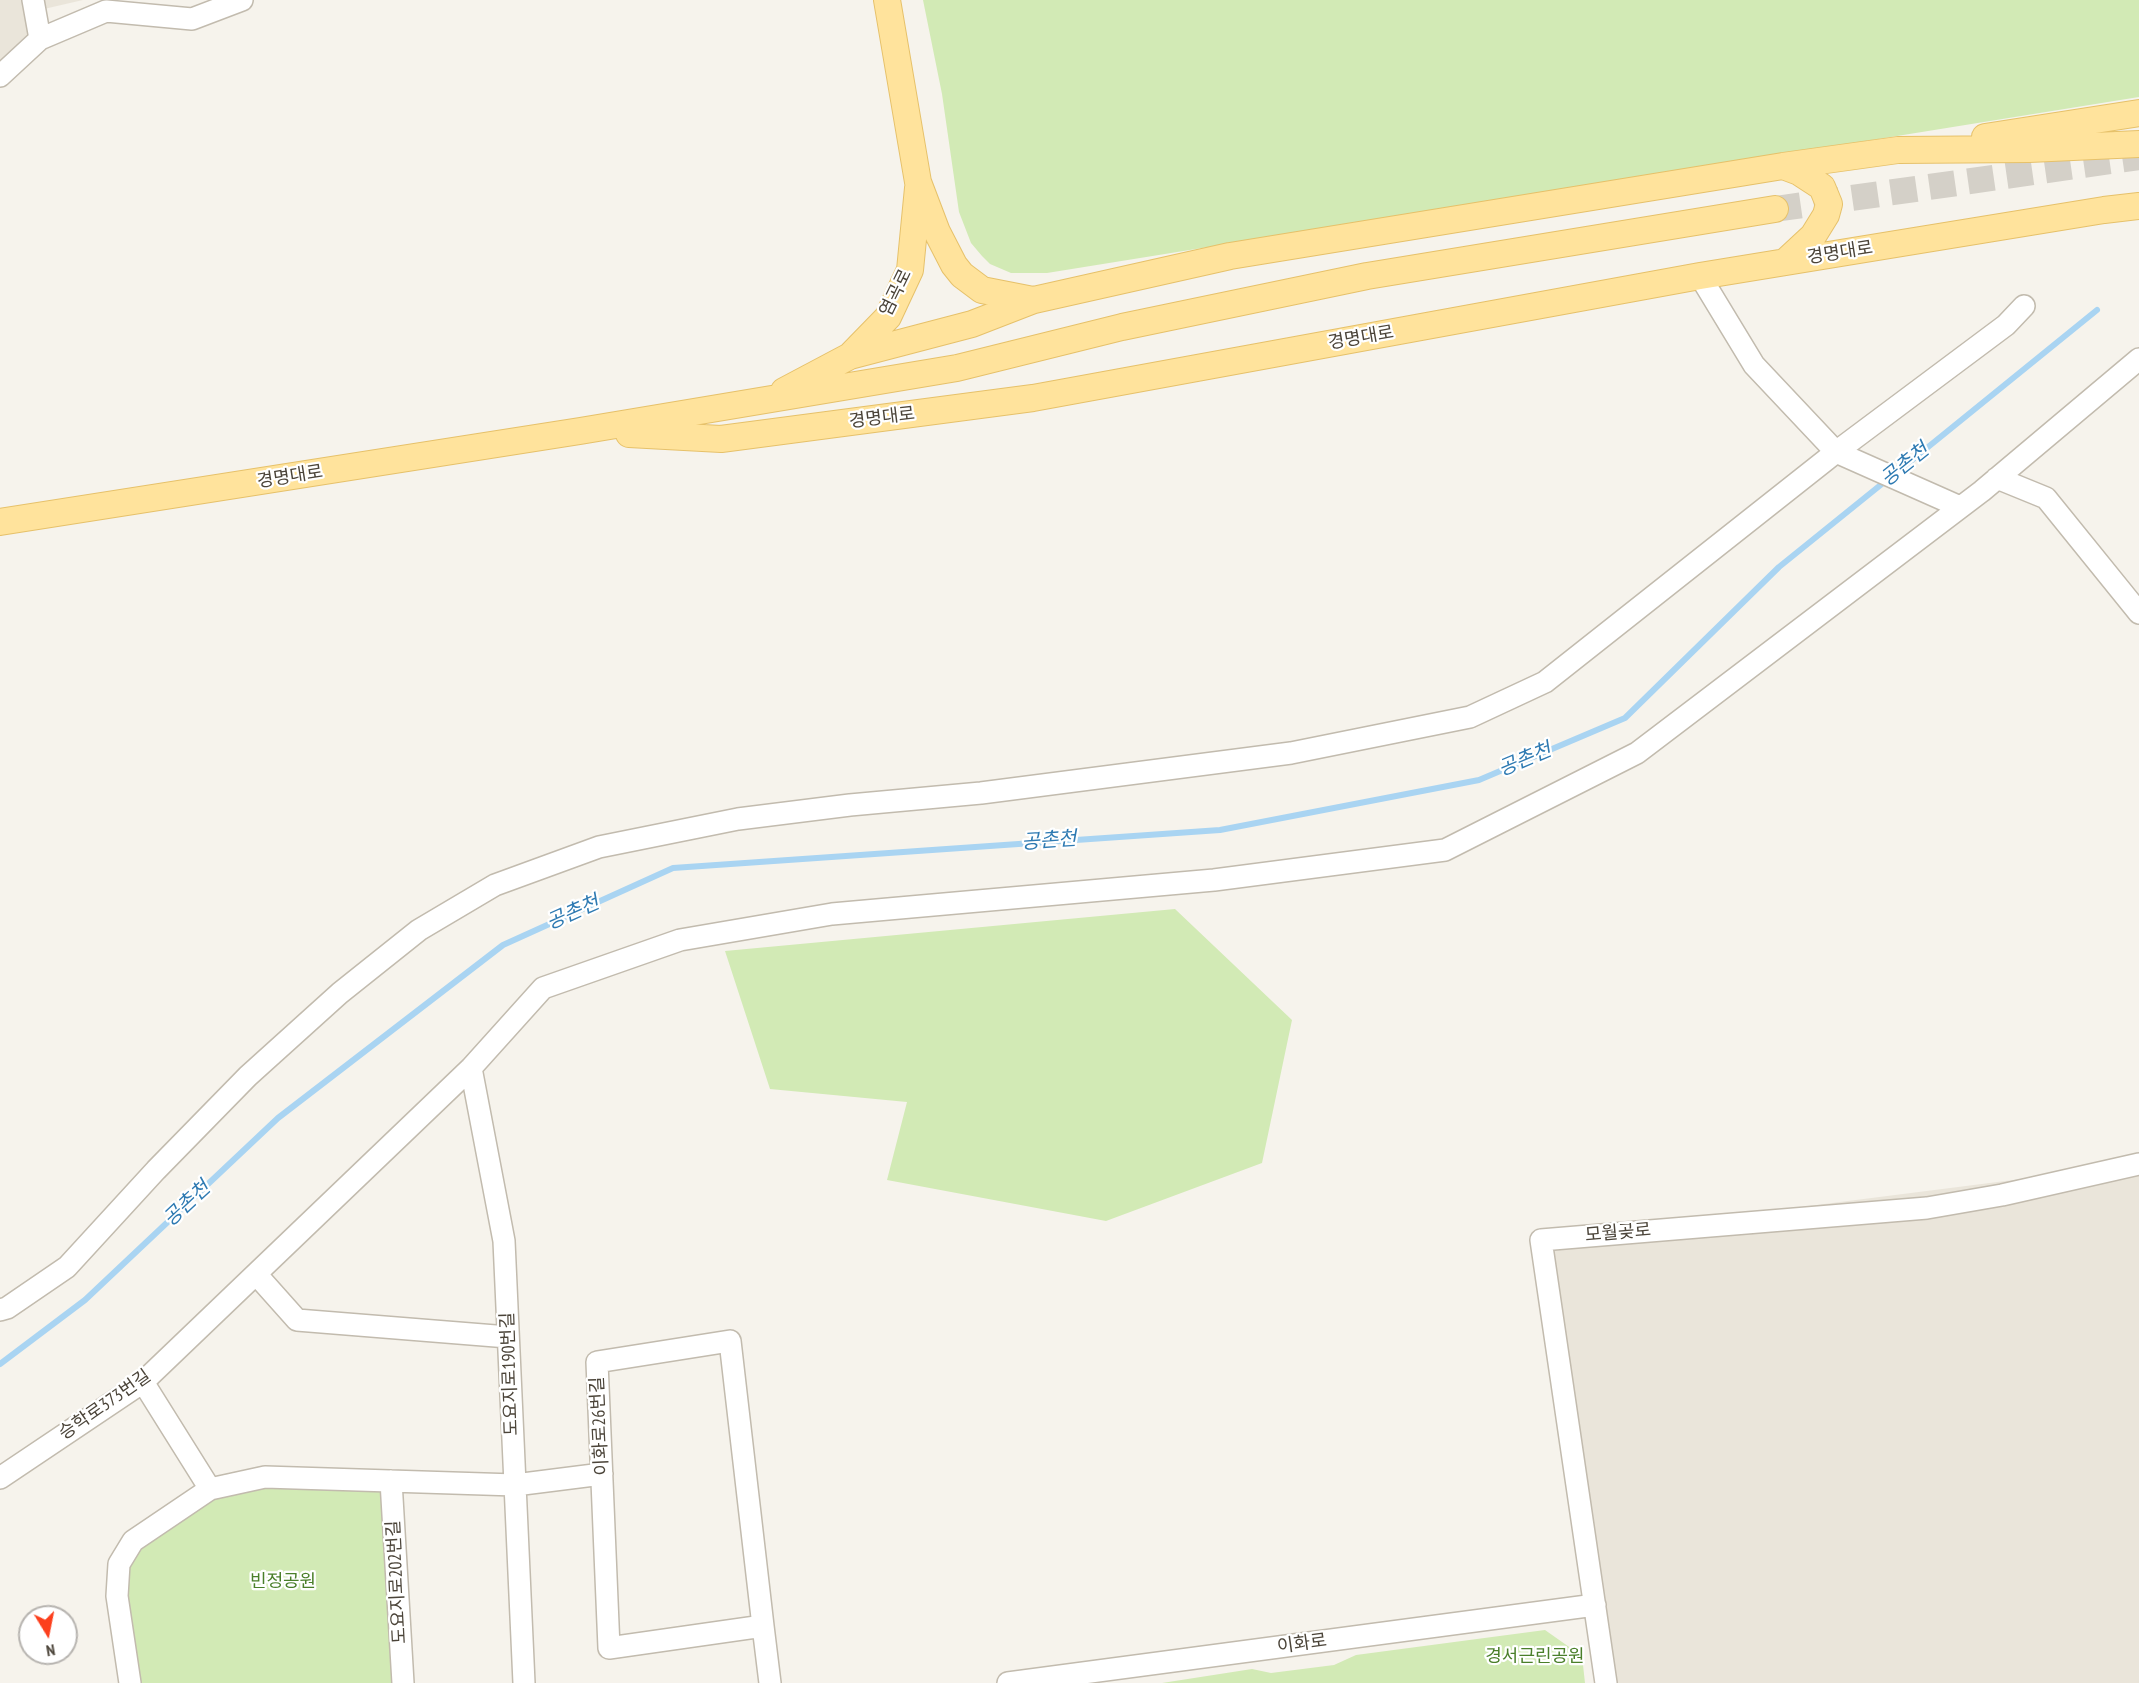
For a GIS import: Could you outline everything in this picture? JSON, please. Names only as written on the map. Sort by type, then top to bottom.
[{"type":"main road","name":"염곡로","points":[[887,0],[918,182],[937,232],[962,275],[982,290],[1034,300]]},
{"type":"main road","points":[[1898,150],[2139,113]]},
{"type":"main road","name":"경명대로","points":[[765,401],[849,356],[972,324],[1034,300],[1230,256],[1784,166],[1898,150],[2029,150],[2139,144]]},
{"type":"main road","points":[[1784,166],[1799,171],[1822,187],[1829,204],[1827,214],[1814,236],[1785,262]]},
{"type":"main road","name":"염곡로","points":[[849,356],[888,317],[910,270],[918,182]]},
{"type":"main road","name":"경명대로","points":[[580,431],[721,439],[1033,398],[1700,276],[2139,206]]},
{"type":"main road","name":"경명대로","points":[[0,522],[580,431],[957,368],[1122,327],[1367,276],[1775,209]]},
{"type":"main road","points":[[2104,210],[2139,212]]},
{"type":"street","points":[[33,0],[40,39]]},
{"type":"street","points":[[0,76],[40,39],[106,11],[192,20],[242,0]]},
{"type":"street","points":[[1700,276],[1754,365],[1842,454],[1951,504]]},
{"type":"street","points":[[0,1311],[67,1267],[156,1170],[248,1076],[340,993],[420,930],[495,885],[599,847],[738,819],[850,805],[981,793],[1291,753],[1470,717],[1545,682],[1842,454],[2006,325],[2024,306]]},
{"type":"street","name":"승학로373번길","points":[[0,1478],[143,1382],[471,1068],[543,988],[680,940],[832,914],[1214,880],[1445,850],[1637,753],[1770,650],[1951,504],[1997,478],[2139,359]]},
{"type":"street","points":[[1997,478],[2046,498],[2139,613]]},
{"type":"street","name":"도요지로190번길","points":[[471,1068],[504,1241],[524,1683]]},
{"type":"street","name":"모월곶로","points":[[1606,1683],[1541,1240],[1927,1208],[2002,1195],[2139,1164]]},
{"type":"street","points":[[256,1274],[297,1320],[508,1336]]},
{"type":"street","name":"이화로26번길","points":[[764,1626],[609,1648],[597,1362],[730,1341],[764,1626],[770,1683]]},
{"type":"street","points":[[143,1382],[210,1489]]},
{"type":"street","points":[[130,1683],[117,1596],[119,1564],[133,1541],[210,1489],[266,1477],[514,1485],[602,1474]]},
{"type":"street","name":"도요지로202번길","points":[[391,1481],[403,1683]]},
{"type":"street","name":"이화로","points":[[1008,1683],[1595,1605]]},
{"type":"shaded area","points":[[0,0],[33,0],[40,39],[0,76]]},
{"type":"shaded area","points":[[42,0],[83,0],[44,9]]},
{"type":"shaded area","points":[[2139,1164],[2139,1683],[1604,1683],[1541,1240]]},
{"type":"green space","points":[[923,0],[2139,0],[2139,97],[1047,273],[1011,273],[990,264],[982,256],[971,243],[959,212],[942,94]]},
{"type":"green space","points":[[1175,909],[1292,1020],[1262,1163],[1106,1221],[887,1180],[907,1102],[770,1089],[725,951]]},
{"type":"green space","name":"빈정공원","points":[[266,1480],[388,1484],[400,1683],[134,1683],[121,1596],[136,1544],[213,1492]]},
{"type":"green space","name":"경서근린공원","points":[[1545,1630],[1582,1656],[1585,1683],[1162,1683],[1252,1669],[1271,1673],[1334,1665],[1356,1655]]},
{"type":"waterway","name":"공촌천","points":[[1896,473],[2097,310]]},
{"type":"waterway","name":"공촌천","points":[[0,1364],[85,1300],[278,1118],[503,945],[673,868],[1220,830],[1479,780],[1625,718],[1779,567],[1888,479]]},
{"type":"tunnel","points":[[1775,209],[2139,157]]}]
